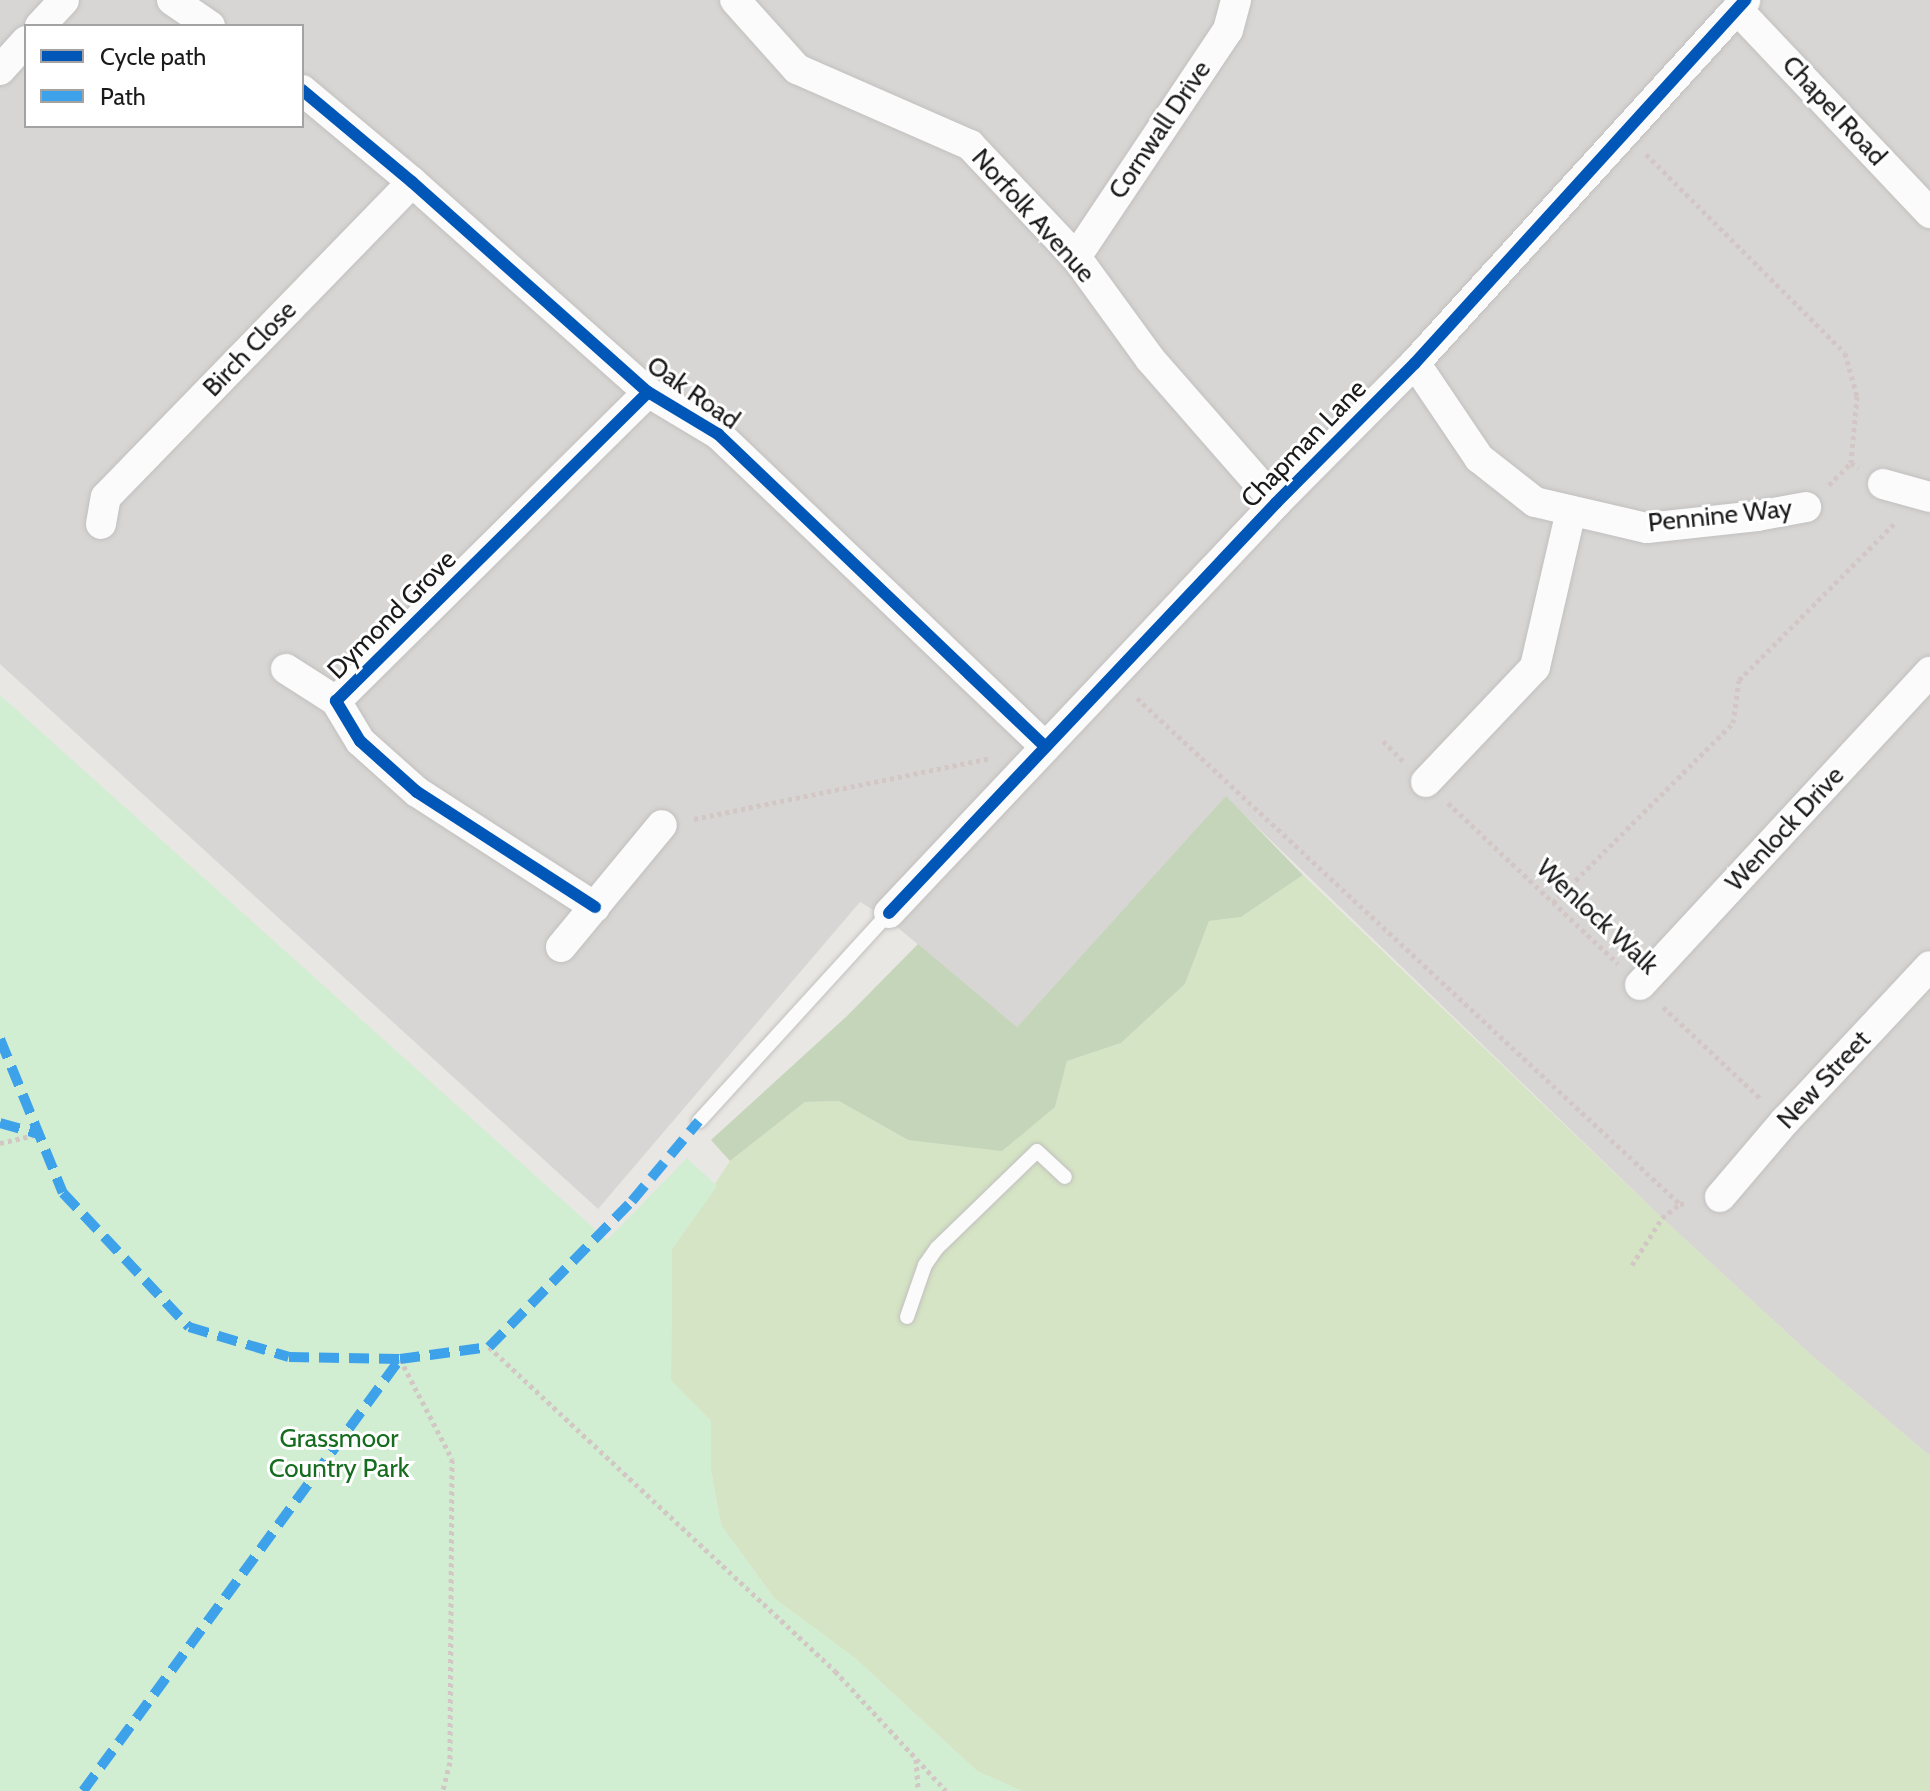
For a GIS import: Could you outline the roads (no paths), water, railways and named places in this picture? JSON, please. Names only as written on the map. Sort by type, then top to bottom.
[{"type":"street","points":[[42,24],[64,0]]},
{"type":"street","points":[[172,0],[207,24]]},
{"type":"street","name":"Norfolk Avenue","points":[[735,0],[797,69],[970,145],[1076,257],[1150,359],[1276,503]]},
{"type":"street","name":"Cornwall Drive","points":[[1076,257],[1228,30],[1236,0]]},
{"type":"street","name":"Chapman Lane","points":[[889,913],[1276,503],[1415,363],[1622,131],[1741,5]]},
{"type":"street","name":"Chapel Road","points":[[1741,5],[1930,213]]},
{"type":"street","points":[[0,70],[24,43]]},
{"type":"street","name":"Oak Road","points":[[304,92],[412,182],[648,392],[718,434],[1045,747]]},
{"type":"street","name":"Birch Close","points":[[101,524],[106,497],[412,182]]},
{"type":"street","name":"Pennine Way","points":[[1415,363],[1479,458],[1535,502],[1647,528],[1757,516],[1806,507]]},
{"type":"street","name":"Dymond Grove","points":[[595,907],[417,792],[360,741],[336,701],[648,392]]},
{"type":"street","points":[[1883,484],[1927,496]]},
{"type":"street","points":[[1426,782],[1535,667],[1571,511]]},
{"type":"street","points":[[286,669],[336,701]]},
{"type":"street","name":"Wenlock Drive","points":[[1640,985],[1930,672]]},
{"type":"street","points":[[561,947],[662,825]]},
{"type":"street","name":"New Street","points":[[1720,1197],[1785,1121],[1930,966]]},
{"type":"lane","points":[[699,1121],[889,913]]},
{"type":"lane","points":[[907,1317],[925,1265],[937,1248],[1037,1151],[1065,1177]]},
{"type":"park label","name":"Grassmoor Country Park","points":[[339,1454]]}]
